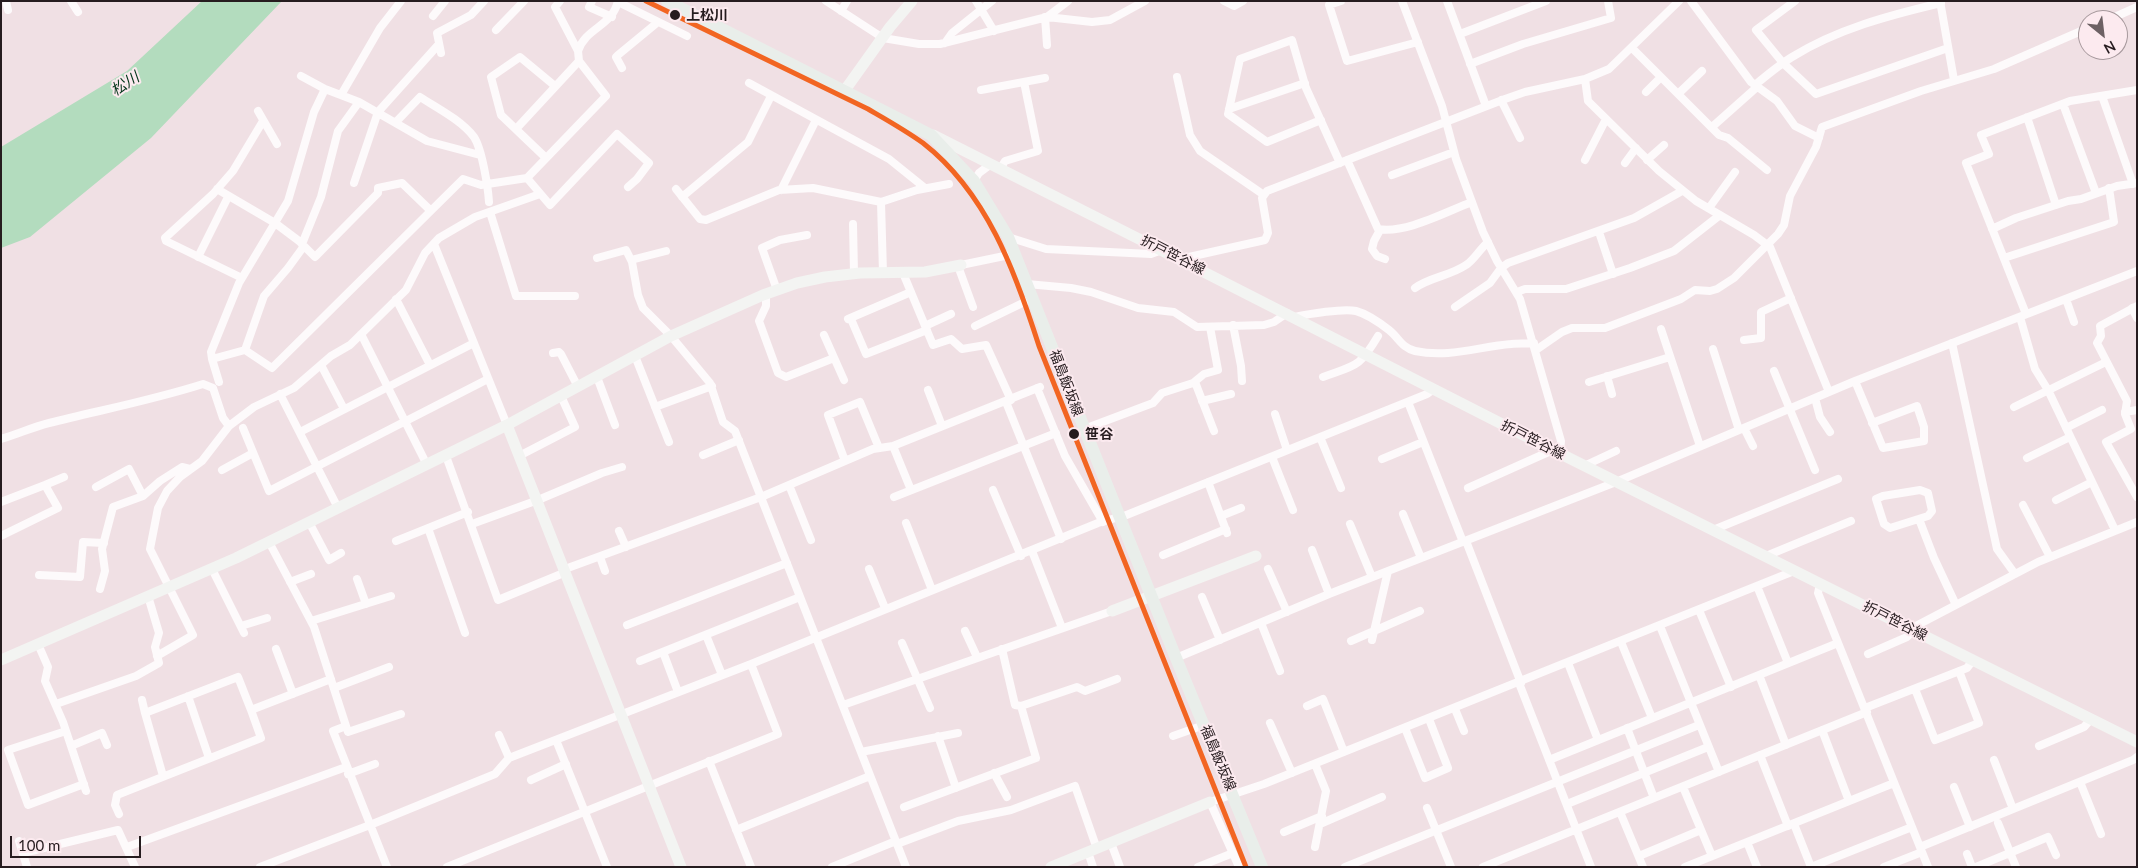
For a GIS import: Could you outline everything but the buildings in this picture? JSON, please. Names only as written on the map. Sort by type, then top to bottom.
[{"type":"main road","name":"福島飯坂線","points":[[666,1],[932,135],[974,181],[1008,237],[1119,517],[1262,867]]},
{"type":"street","points":[[6,1],[8,10]]},
{"type":"street","points":[[71,1],[78,12]]},
{"type":"street","points":[[341,96],[380,28],[400,1]]},
{"type":"street","points":[[433,16],[445,1]]},
{"type":"street","points":[[441,53],[437,33],[471,15],[484,1]]},
{"type":"street","points":[[496,30],[524,1]]},
{"type":"street","points":[[212,359],[245,350],[272,368],[463,179],[481,185],[527,178],[606,96],[579,61],[578,51],[555,7],[560,1]]},
{"type":"street","points":[[592,1],[589,7],[612,17]]},
{"type":"street","points":[[826,1],[883,38],[918,44],[945,43],[1046,17],[1068,1]]},
{"type":"street","points":[[841,11],[847,1]]},
{"type":"street","points":[[845,90],[912,1]]},
{"type":"street","points":[[976,1],[994,31]]},
{"type":"street","points":[[945,43],[952,33],[992,1]]},
{"type":"street","points":[[1046,17],[1092,22],[1110,20],[1145,1]]},
{"type":"street","points":[[1224,1],[1234,6],[1243,1]]},
{"type":"street","points":[[1341,1],[1329,5],[1347,61],[1418,42]]},
{"type":"street","points":[[1402,1],[1446,122],[1454,152],[1472,202],[1488,242],[1516,292],[1535,347],[1561,441],[1557,452],[1468,488]]},
{"type":"street","points":[[1447,1],[1486,106]]},
{"type":"street","points":[[1460,34],[1546,1]]},
{"type":"street","points":[[1470,64],[1523,44],[1611,18],[1608,1]]},
{"type":"street","points":[[1180,259],[1265,240],[1268,232],[1262,198],[1267,191],[1501,100],[1525,92],[1585,79],[1609,69],[1679,1]]},
{"type":"street","points":[[1691,1],[1756,86],[1777,101],[1795,126],[1819,138]]},
{"type":"street","points":[[1795,1],[1756,30],[1783,62],[1816,94],[1948,48]]},
{"type":"street","points":[[578,51],[584,39],[612,17],[618,2],[687,36]]},
{"type":"street","points":[[1712,128],[1783,62],[1846,31],[1895,14],[1940,2],[1954,80]]},
{"type":"street","points":[[1046,17],[1047,45]]},
{"type":"street","points":[[622,68],[616,58],[618,54],[658,22]]},
{"type":"street","points":[[1027,284],[1071,288],[1090,292],[1138,308],[1174,312],[1197,327],[1264,325],[1291,315],[1354,311],[1390,331],[1404,347],[1414,351],[1437,354],[1512,344],[1535,347],[1572,328],[1605,328],[1681,299],[1695,290],[1710,291],[1734,278],[1784,225],[1790,196],[1819,138],[1822,126],[1954,80],[1994,69],[2078,32]]},
{"type":"street","points":[[1321,120],[1267,142],[1228,114],[1240,59],[1292,40],[1305,83],[1321,120],[1378,229],[1390,231],[1408,226],[1472,202]]},
{"type":"street","points":[[354,183],[378,112],[439,44]]},
{"type":"street","points":[[1632,48],[1719,135],[1728,138],[1767,170]]},
{"type":"street","points":[[546,158],[501,115],[491,77],[520,56],[555,86]]},
{"type":"street","points":[[516,129],[579,61]]},
{"type":"street","points":[[1678,94],[1702,71]]},
{"type":"street","points":[[301,76],[325,89],[359,102],[426,141],[480,155]]},
{"type":"street","points":[[1646,92],[1661,77]]},
{"type":"street","points":[[981,90],[1045,78]]},
{"type":"street","points":[[1177,78],[1190,135],[1200,151],[1264,195]]},
{"type":"street","points":[[1585,79],[1588,101],[1647,160],[1682,191],[1754,234],[1767,244],[1774,254],[1829,392]]},
{"type":"street","points":[[974,181],[979,173],[1005,161],[1038,152],[1024,82]]},
{"type":"street","points":[[749,83],[889,159],[925,188]]},
{"type":"street","points":[[1229,109],[1305,83]]},
{"type":"street","points":[[219,382],[212,359],[212,352],[242,278],[288,201],[314,112],[325,89]]},
{"type":"street","points":[[2115,530],[2048,390],[2035,369],[2023,315],[2004,258],[1966,163],[1989,154],[1981,135],[2062,104],[2137,90]]},
{"type":"street","points":[[682,197],[748,142],[771,96]]},
{"type":"street","points":[[1992,229],[2016,218],[2056,205],[2109,188],[2135,183],[2102,96]]},
{"type":"street","points":[[396,122],[420,97],[447,114],[467,130],[475,138],[488,184],[489,202]]},
{"type":"street","points":[[1501,100],[1520,138]]},
{"type":"street","points":[[245,350],[264,296],[288,268],[303,245],[321,197],[338,131],[359,102]]},
{"type":"street","points":[[2062,104],[2096,193]]},
{"type":"street","points":[[258,110],[277,144]]},
{"type":"street","points":[[2026,118],[2056,205]]},
{"type":"street","points":[[1585,160],[1606,119]]},
{"type":"street","points":[[781,190],[816,120]]},
{"type":"street","points":[[242,278],[166,241],[165,238],[217,189],[232,171],[263,121]]},
{"type":"street","points":[[527,178],[550,205],[617,134],[649,163],[637,179],[628,187]]},
{"type":"street","name":"折戸笹谷線","points":[[932,135],[1291,315],[1616,482],[2137,742]]},
{"type":"street","points":[[1647,160],[1664,146]]},
{"type":"street","points":[[1625,163],[1636,148]]},
{"type":"street","points":[[1392,175],[1454,152]]},
{"type":"street","points":[[1709,208],[1734,172]]},
{"type":"street","points":[[217,189],[275,223],[315,256],[378,193],[378,188],[402,183],[430,210]]},
{"type":"street","points":[[676,189],[700,219],[706,220],[781,190],[813,188],[881,202],[925,188],[949,184]]},
{"type":"street","points":[[2004,258],[2114,222],[2109,188]]},
{"type":"street","points":[[1455,307],[1490,283],[1501,268],[1508,263],[1634,218],[1682,191]]},
{"type":"street","points":[[157,656],[193,635],[150,549],[158,508],[167,490],[202,461],[229,426],[254,407],[294,388],[321,365],[350,345],[406,290],[425,253],[434,244],[458,225],[540,194]]},
{"type":"street","points":[[198,257],[228,197]]},
{"type":"street","points":[[881,202],[883,273]]},
{"type":"street","points":[[490,212],[516,296],[575,296]]},
{"type":"street","points":[[1516,292],[1525,289],[1566,289],[1674,251],[1720,215]]},
{"type":"street","points":[[853,224],[854,273]]},
{"type":"street","points":[[1380,230],[1372,249],[1377,256],[1385,259]]},
{"type":"street","points":[[1599,232],[1613,274]]},
{"type":"street","points":[[807,235],[780,240],[762,248],[771,292],[759,321],[778,374],[786,377],[834,358]]},
{"type":"street","points":[[1008,237],[1046,249],[1151,254],[1162,250]]},
{"type":"street","points":[[1415,288],[1421,284],[1448,275],[1468,264],[1478,250],[1488,242]]},
{"type":"street","points":[[434,244],[538,500],[681,867]]},
{"type":"street","points":[[597,258],[626,250],[631,260],[638,296],[643,308],[671,336],[712,386],[723,422],[735,431],[906,867]]},
{"type":"street","points":[[631,260],[666,251]]},
{"type":"street","points":[[1,659],[212,569],[269,542],[507,425],[671,336],[771,292],[797,283],[854,273],[903,273],[960,265],[1014,254]]},
{"type":"street","points":[[960,265],[973,306]]},
{"type":"street","points":[[1176,658],[1329,594],[1616,482],[1855,381],[2137,271]]},
{"type":"street","points":[[903,273],[933,345],[951,339],[962,349],[986,345],[1061,539]]},
{"type":"street","points":[[911,292],[848,319],[866,354],[926,328],[951,314]]},
{"type":"street","points":[[975,326],[1033,298]]},
{"type":"street","points":[[1744,340],[1761,338],[1760,312],[1791,298]]},
{"type":"street","points":[[396,299],[430,365]]},
{"type":"street","points":[[2066,299],[2074,322]]},
{"type":"street","points":[[2137,318],[2134,307],[2100,326],[2101,336],[2097,343],[2127,402],[2125,412],[2131,429],[2106,442],[2137,497]]},
{"type":"street","points":[[1233,325],[1242,381]]},
{"type":"street","points":[[1084,429],[1153,403],[1162,393],[1195,382],[1204,374],[1218,370],[1210,327]]},
{"type":"street","points":[[1661,329],[1700,446]]},
{"type":"street","points":[[360,334],[427,465]]},
{"type":"street","points":[[824,335],[844,380]]},
{"type":"street","points":[[1323,377],[1358,364],[1378,336]]},
{"type":"street","points":[[300,432],[474,342]]},
{"type":"street","points":[[1952,343],[1997,549],[2014,574]]},
{"type":"street","points":[[1713,349],[1741,429],[1753,446]]},
{"type":"street","points":[[554,353],[559,352],[561,354],[578,387]]},
{"type":"street","points":[[635,356],[669,442]]},
{"type":"street","points":[[1589,382],[1670,358]]},
{"type":"street","points":[[2014,407],[2106,362]]},
{"type":"street","points":[[321,365],[344,409]]},
{"type":"street","points":[[1774,371],[1816,470]]},
{"type":"street","points":[[1607,376],[1612,394]]},
{"type":"street","points":[[597,377],[615,425]]},
{"type":"street","points":[[243,428],[269,491],[488,378]]},
{"type":"street","points":[[1855,381],[1872,423],[1883,448],[1924,440],[1924,427],[1917,406],[1872,423]]},
{"type":"street","points":[[1195,382],[1214,431]]},
{"type":"street","points":[[1,439],[43,425],[124,404],[154,399],[203,384],[213,388],[223,418],[229,426]]},
{"type":"street","points":[[655,407],[712,386]]},
{"type":"street","points":[[446,456],[468,512],[498,600],[600,556],[761,497],[845,460],[879,448],[893,446],[1008,401],[1038,387],[1065,456],[1103,522]]},
{"type":"street","points":[[260,867],[370,826],[495,774],[509,758],[751,664],[885,608],[1021,556],[1103,522],[1272,457],[1408,402],[1434,389]]},
{"type":"street","points":[[928,390],[942,426]]},
{"type":"street","points":[[280,394],[338,508]]},
{"type":"street","points":[[1202,401],[1231,394]]},
{"type":"street","points":[[519,456],[575,427],[561,396]]},
{"type":"street","points":[[1815,398],[1820,417],[1830,432]]},
{"type":"street","points":[[845,460],[828,415],[860,402],[879,448]]},
{"type":"street","points":[[1408,402],[1465,542],[1591,867]]},
{"type":"street","points":[[2066,428],[2102,410]]},
{"type":"street","points":[[2125,412],[2137,410]]},
{"type":"street","points":[[1275,414],[1287,450]]},
{"type":"street","points":[[894,497],[1056,434]]},
{"type":"street","points":[[1320,437],[1342,488]]},
{"type":"street","points":[[2028,458],[2070,437]]},
{"type":"street","points":[[703,455],[739,440]]},
{"type":"street","points":[[1382,458],[1423,442]]},
{"type":"street","points":[[893,446],[911,490]]},
{"type":"street","points":[[1586,465],[1616,451]]},
{"type":"street","points":[[222,470],[253,453]]},
{"type":"street","points":[[1272,457],[1294,510]]},
{"type":"street","points":[[100,589],[106,571],[102,549],[114,507],[143,496],[182,467],[190,469]]},
{"type":"street","points":[[472,524],[622,467]]},
{"type":"street","points":[[96,487],[129,470],[143,496]]},
{"type":"street","points":[[1,502],[64,477]]},
{"type":"street","points":[[1714,530],[1838,480]]},
{"type":"street","points":[[1163,555],[1227,531],[1208,482]]},
{"type":"street","points":[[2056,500],[2092,482]]},
{"type":"street","points":[[1,536],[58,508],[46,485]]},
{"type":"street","points":[[789,485],[811,540]]},
{"type":"street","points":[[993,490],[1021,556]]},
{"type":"street","points":[[1920,490],[1928,492],[1932,511],[1928,516],[1919,519],[1890,528],[1884,524],[1876,499],[1883,496],[1920,490]]},
{"type":"street","points":[[2023,504],[2050,557]]},
{"type":"street","points":[[1221,516],[1241,508]]},
{"type":"street","points":[[396,541],[468,512]]},
{"type":"street","points":[[1403,514],[1420,558]]},
{"type":"street","points":[[1919,519],[1934,558],[1956,605]]},
{"type":"street","points":[[309,522],[328,560],[341,553]]},
{"type":"street","points":[[1766,556],[1851,522]]},
{"type":"street","points":[[1868,654],[1907,637],[1912,630],[2014,574],[2050,557],[2137,522]]},
{"type":"street","points":[[906,523],[932,590]]},
{"type":"street","points":[[1350,524],[1372,577]]},
{"type":"street","points":[[428,528],[465,633]]},
{"type":"street","points":[[619,531],[626,547]]},
{"type":"street","points":[[39,575],[80,577],[83,542],[104,543]]},
{"type":"street","points":[[269,542],[311,621],[348,732],[401,714]]},
{"type":"street","points":[[1312,550],[1329,594]]},
{"type":"street","points":[[1032,551],[1062,628]]},
{"type":"street","points":[[600,556],[605,571]]},
{"type":"street","points":[[842,705],[1112,611],[1256,556]]},
{"type":"street","points":[[627,625],[787,563]]},
{"type":"street","points":[[212,569],[243,630],[267,618]]},
{"type":"street","points":[[869,569],[885,608]]},
{"type":"street","points":[[1268,569],[1286,612]]},
{"type":"street","points":[[1372,640],[1388,571]]},
{"type":"street","points":[[1052,867],[1210,802],[1292,773],[1520,683],[1794,571]]},
{"type":"street","points":[[290,582],[310,574]]},
{"type":"street","points":[[357,579],[366,604]]},
{"type":"street","points":[[1820,584],[1818,593],[1928,867]]},
{"type":"street","points":[[1757,586],[1788,664]]},
{"type":"street","points":[[56,704],[136,676],[159,663],[156,647],[159,633],[148,596]]},
{"type":"street","points":[[311,621],[391,596]]},
{"type":"street","points":[[640,661],[800,597]]},
{"type":"street","points":[[1202,597],[1220,640]]},
{"type":"street","points":[[1699,610],[1731,687]]},
{"type":"street","points":[[1351,641],[1420,611]]},
{"type":"street","points":[[1261,622],[1280,671]]},
{"type":"street","points":[[1660,626],[1718,772]]},
{"type":"street","points":[[965,631],[977,658]]},
{"type":"street","points":[[706,634],[722,675]]},
{"type":"street","points":[[1620,642],[1652,718]]},
{"type":"street","points":[[902,643],[930,708]]},
{"type":"street","points":[[1549,760],[1838,643]]},
{"type":"street","points":[[38,644],[48,667],[45,681],[56,704],[66,731],[85,788],[28,805],[8,750],[66,731]]},
{"type":"street","points":[[276,649],[293,694]]},
{"type":"street","points":[[1002,649],[1015,705],[1021,706],[1078,687],[1085,691],[1117,679]]},
{"type":"street","points":[[663,652],[678,692]]},
{"type":"street","points":[[1483,867],[1500,864],[1620,812],[1822,730],[1914,689],[1967,668],[1973,660]]},
{"type":"street","points":[[1568,663],[1598,740]]},
{"type":"street","points":[[447,867],[778,734],[751,664]]},
{"type":"street","points":[[334,688],[389,667]]},
{"type":"street","points":[[1914,689],[1935,740],[1979,723],[1959,671]]},
{"type":"street","points":[[1759,675],[1786,744]]},
{"type":"street","points":[[120,814],[115,805],[117,795],[262,738],[238,677],[144,713]]},
{"type":"street","points":[[251,710],[331,679]]},
{"type":"street","points":[[188,696],[209,758]]},
{"type":"street","points":[[1307,706],[1323,699],[1344,752]]},
{"type":"street","points":[[142,700],[144,713],[163,776]]},
{"type":"street","points":[[904,807],[1036,758],[1021,706]]},
{"type":"street","points":[[1455,708],[1464,731]]},
{"type":"street","points":[[1405,728],[1425,778],[1448,768],[1428,719]]},
{"type":"street","points":[[2039,746],[2084,727],[2091,719]]},
{"type":"street","points":[[1270,723],[1292,773]]},
{"type":"street","points":[[1173,736],[1204,725]]},
{"type":"street","points":[[1345,867],[1699,725]]},
{"type":"street","points":[[346,726],[332,731],[387,867]]},
{"type":"street","points":[[1627,728],[1654,798]]},
{"type":"street","points":[[1822,730],[1850,801]]},
{"type":"street","points":[[71,746],[102,733],[107,745]]},
{"type":"street","points":[[861,752],[958,733]]},
{"type":"street","points":[[499,735],[509,758]]},
{"type":"street","points":[[938,736],[956,788]]},
{"type":"street","points":[[556,740],[607,867]]},
{"type":"street","points":[[1567,804],[1708,747]]},
{"type":"street","points":[[1760,755],[1811,867],[1912,827]]},
{"type":"street","points":[[1884,867],[1970,827],[2137,757]]},
{"type":"street","points":[[1994,760],[2013,809]]},
{"type":"street","points":[[709,761],[751,867]]},
{"type":"street","points":[[127,847],[347,770],[375,764]]},
{"type":"street","points":[[531,780],[566,764]]},
{"type":"street","points":[[1315,764],[1326,792],[1315,847]]},
{"type":"street","points":[[994,773],[1007,797]]},
{"type":"street","points":[[736,830],[870,776]]},
{"type":"street","points":[[2080,782],[2101,834]]},
{"type":"street","points":[[1685,867],[1708,861],[1747,842],[1894,783]]},
{"type":"street","points":[[832,867],[958,821],[1011,810],[1075,786],[1092,850],[1093,867]]},
{"type":"street","points":[[1683,787],[1701,830],[1708,861]]},
{"type":"street","points":[[1954,787],[1970,827]]},
{"type":"street","points":[[1284,832],[1382,797]]},
{"type":"street","points":[[1210,802],[1239,867]]},
{"type":"street","points":[[1427,808],[1451,867]]},
{"type":"street","points":[[1620,812],[1644,867]]},
{"type":"street","points":[[1998,823],[2016,867]]},
{"type":"street","points":[[23,854],[118,830],[135,867]]},
{"type":"street","points":[[1639,856],[1701,830]]},
{"type":"street","points":[[1976,867],[2048,837],[2056,855]]},
{"type":"street","points":[[19,841],[27,867]]},
{"type":"street","points":[[1747,842],[1757,867]]},
{"type":"street","points":[[1111,843],[1120,867]]},
{"type":"street","points":[[1198,867],[1233,853]]},
{"type":"street","points":[[1967,854],[1972,867]]},
{"type":"water","name":"松川","points":[[202,1],[282,1],[151,138],[30,237],[1,248],[1,147],[127,71]]},
{"type":"transit line","points":[[646,1],[868,109],[903,129],[923,143],[945,163],[965,185],[982,209],[1009,262],[1039,346],[1246,867]]},
{"type":"place","name":"上松川","points":[[675,15]]},
{"type":"place","name":"笹谷","points":[[1074,434]]}]
